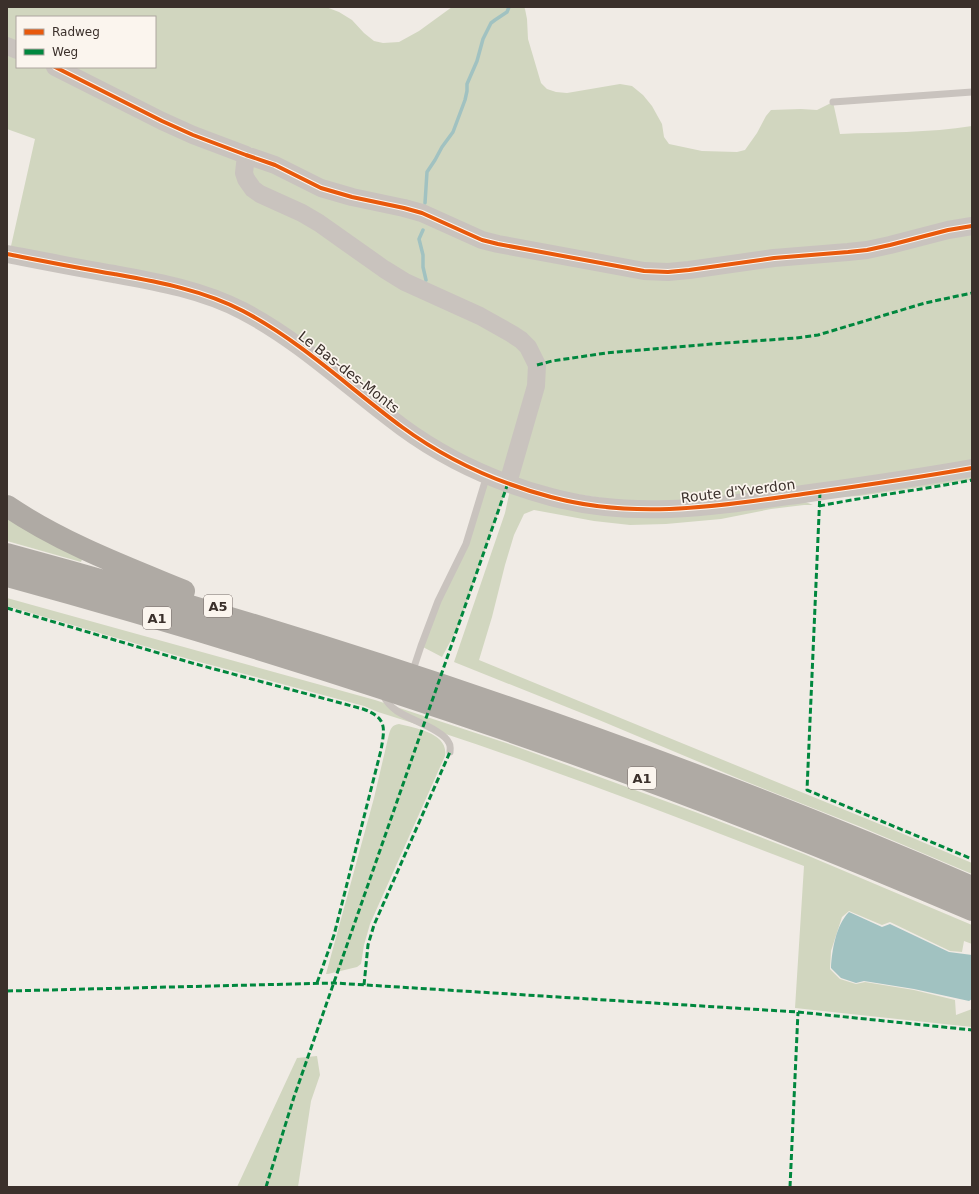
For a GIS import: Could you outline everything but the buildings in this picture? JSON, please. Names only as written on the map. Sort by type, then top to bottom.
[{"type":"highway","name":"A5","points":[[7,506],[36,524],[88,551],[292,636]]},
{"type":"highway","name":"A1","points":[[7,554],[144,592],[292,636],[412,675],[560,726],[676,768],[819,824],[972,887]]},
{"type":"highway","name":"A1","points":[[7,576],[254,647],[380,687],[516,733],[654,782],[846,857],[972,910]]},
{"type":"street","points":[[57,68],[162,121],[194,135],[276,165],[321,188],[352,197],[422,213],[482,240],[644,271],[668,272],[689,270],[774,258],[860,250],[890,245],[948,230],[972,226]]},
{"type":"street","points":[[246,155],[244,173],[246,179],[253,189],[260,194],[302,213],[319,223],[405,282],[480,316],[512,334],[528,347],[537,365],[536,386],[508,484]]},
{"type":"street","name":"Le Bas-des-Monts","points":[[7,254],[182,288],[208,296],[232,306],[262,322],[300,346],[381,411],[421,440],[458,462],[508,484]]},
{"type":"street","name":"Route d'Yverdon","points":[[508,484],[554,498],[601,507],[641,510],[675,509],[728,505],[887,483],[972,468]]},
{"type":"lane","points":[[833,102],[972,92]]},
{"type":"lane","points":[[412,675],[438,601],[466,544],[487,475]]},
{"type":"lane","points":[[380,687],[388,703],[396,710],[443,736],[449,743],[450,752]]},
{"type":"green space","points":[[7,7],[326,7],[339,12],[352,20],[374,41],[383,43],[399,42],[419,31],[452,7],[524,7],[527,19],[528,39],[541,83],[547,89],[567,93],[620,84],[632,86],[643,95],[652,106],[662,124],[664,137],[669,144],[702,151],[737,152],[745,150],[771,110],[817,110],[833,102],[840,134],[923,131],[972,126],[972,467],[675,509],[508,484],[458,627],[442,657],[421,646],[462,554],[486,475],[242,311],[9,255],[35,139],[7,129]]},
{"type":"green space","points":[[972,471],[972,480],[859,496],[830,498]]},
{"type":"green space","points":[[510,490],[556,503],[803,501],[813,505],[771,509],[721,519],[666,524],[630,525],[594,521],[534,510],[524,514],[514,535],[479,660],[972,863],[972,874],[861,827],[454,662],[505,513]]},
{"type":"green space","points":[[7,515],[83,557],[81,562],[7,541]]},
{"type":"green space","points":[[7,598],[375,700],[512,745],[698,813],[804,854],[972,925],[972,944],[964,941],[962,952],[950,951],[890,922],[882,925],[849,911],[842,917],[831,951],[830,969],[840,979],[856,984],[865,982],[914,990],[955,1000],[956,1015],[972,1009],[972,1027],[795,1008],[804,866],[539,766],[364,706],[192,660],[7,606]]},
{"type":"green space","points":[[399,724],[422,730],[436,737],[442,742],[445,748],[445,756],[370,924],[364,945],[361,964],[357,967],[326,974],[374,798],[390,730],[395,725]]},
{"type":"green space","points":[[317,1056],[320,1075],[311,1101],[298,1187],[237,1187],[297,1058]]},
{"type":"water","points":[[849,912],[882,927],[890,924],[949,952],[972,955],[972,999],[969,1001],[914,989],[864,981],[856,983],[841,978],[831,968],[832,953],[838,931]]},
{"type":"waterway","points":[[425,203],[427,172],[453,132],[465,100],[467,84],[477,61],[483,39],[491,23],[507,12],[509,7]]},
{"type":"waterway","points":[[423,230],[419,239],[423,255],[423,267],[426,280]]},
{"type":"marked path","points":[[537,365],[552,361],[606,353],[818,335],[925,303],[972,293]]},
{"type":"marked path","points":[[819,506],[972,480]]},
{"type":"marked path","points":[[266,1187],[294,1097],[508,483]]},
{"type":"marked path","points":[[820,492],[807,790],[972,859]]},
{"type":"marked path","points":[[7,608],[192,663],[363,709],[371,712],[380,720],[383,729],[381,750],[334,935],[317,983]]},
{"type":"marked path","points":[[364,985],[368,945],[374,925],[450,752]]},
{"type":"marked path","points":[[7,991],[334,983],[798,1012],[972,1030]]},
{"type":"marked path","points":[[790,1187],[798,1012]]},
{"type":"cycle path","points":[[57,68],[162,121],[193,135],[275,165],[321,188],[352,197],[422,213],[482,240],[644,271],[668,272],[774,258],[867,250],[948,230],[972,226]]},
{"type":"cycle path","points":[[7,254],[164,284],[196,292],[228,304],[265,323],[325,366],[402,427],[437,450],[492,477],[551,497],[583,504],[614,508],[677,509],[771,499],[972,468]]}]
